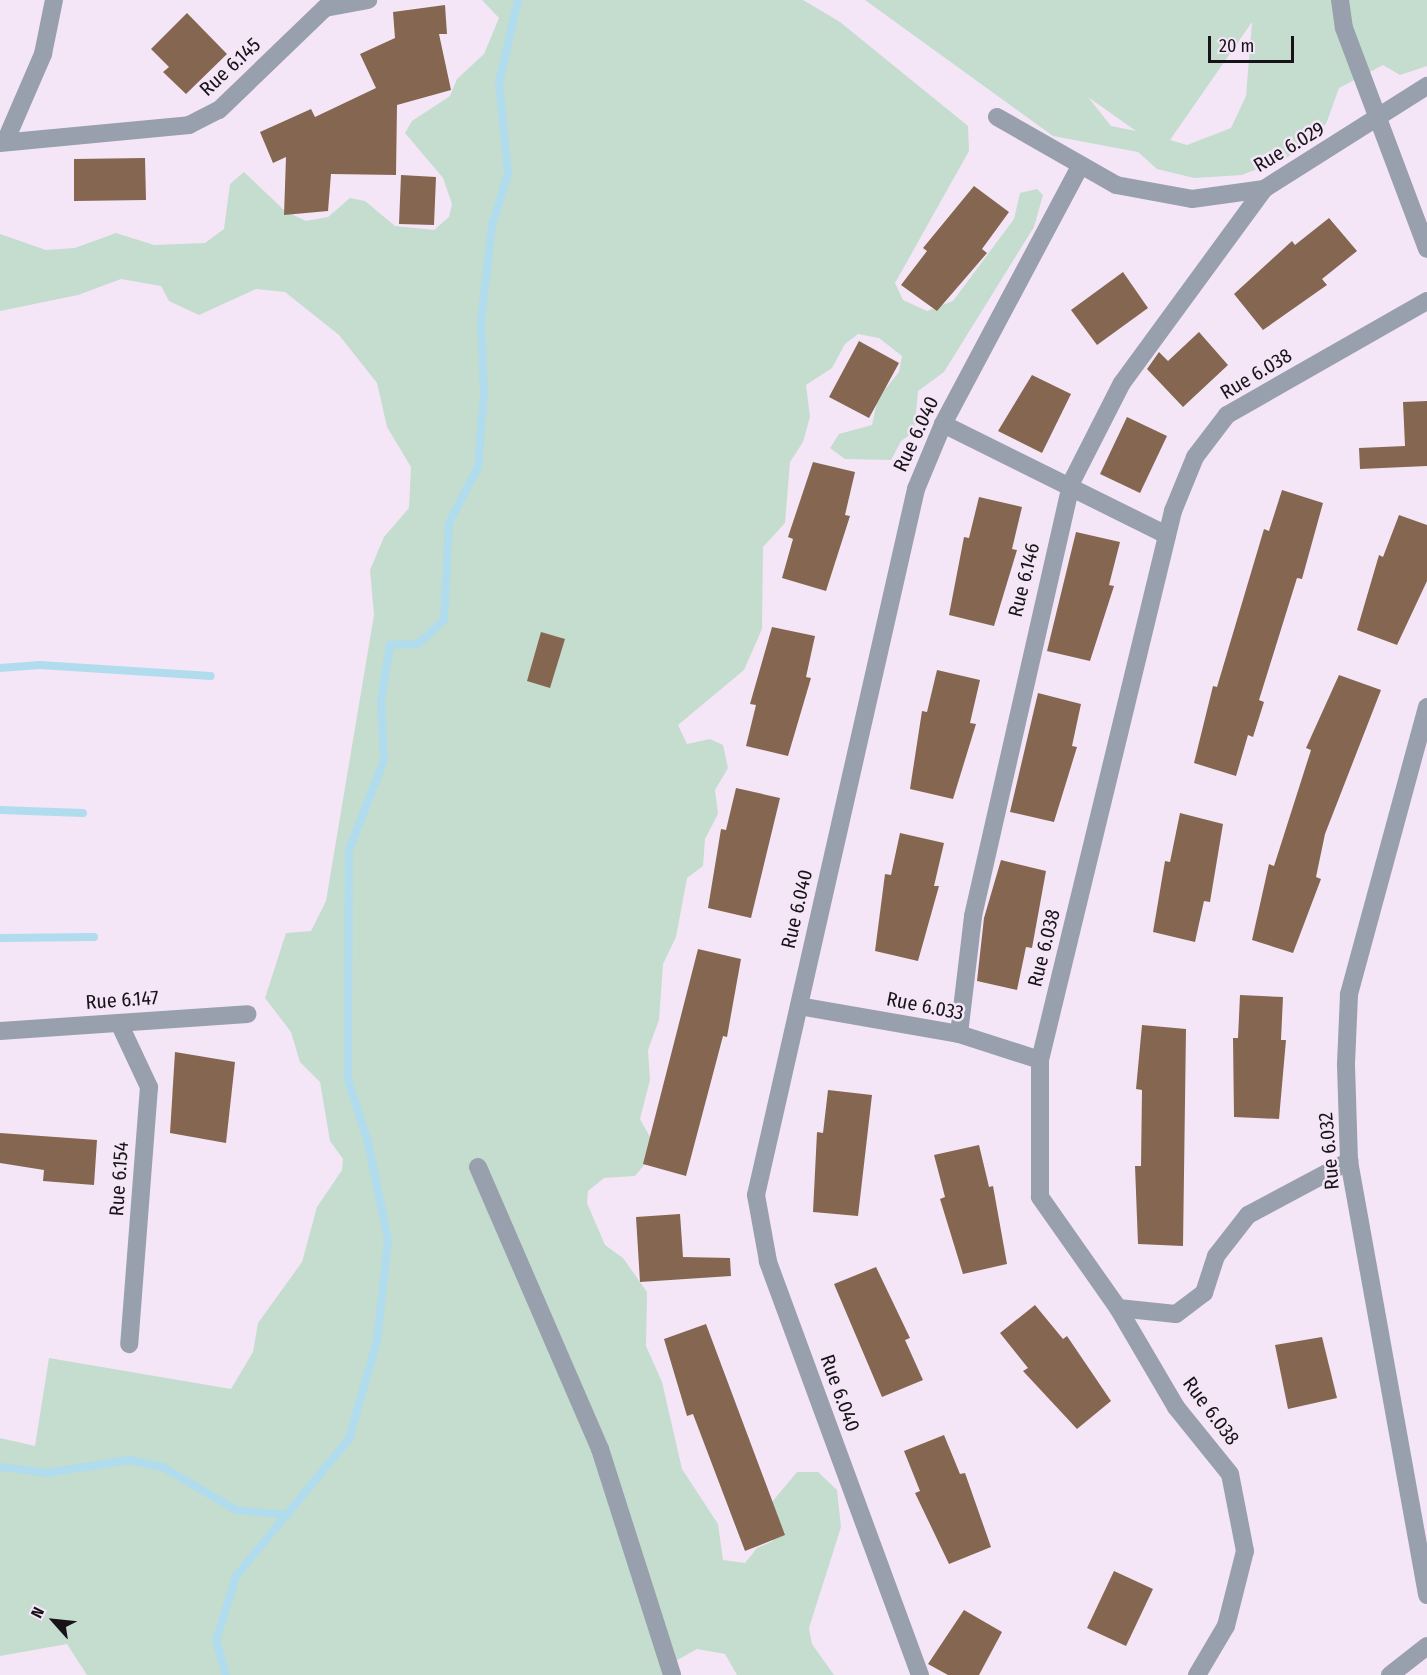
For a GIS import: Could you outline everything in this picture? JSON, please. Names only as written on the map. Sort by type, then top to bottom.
[{"type":"street","points":[[2,142],[43,54],[54,0]]},
{"type":"street","name":"Rue 6.145","points":[[2,142],[189,125],[205,119],[325,8],[368,0]]},
{"type":"street","points":[[1340,0],[1344,28],[1381,117],[1427,249]]},
{"type":"street","name":"Rue 6.029","points":[[997,117],[1079,168],[1152,195],[1192,200],[1264,189],[1427,86]]},
{"type":"street","name":"Rue 6.040","points":[[920,1675],[761,1235],[756,1195],[916,489],[943,424],[1079,168]]},
{"type":"street","name":"Rue 6.146","points":[[958,1034],[973,916],[1071,483],[1122,383],[1264,189]]},
{"type":"street","name":"Rue 6.038","points":[[1197,1675],[1226,1626],[1245,1551],[1230,1474],[1176,1407],[1118,1308],[1040,1197],[1040,1060],[1167,535],[1195,457],[1227,415],[1427,301]]},
{"type":"street","points":[[943,424],[1071,483],[1167,535]]},
{"type":"street","name":"Rue 6.032","points":[[1427,707],[1348,995],[1349,1161],[1427,1595]]},
{"type":"street","name":"Rue 6.033","points":[[799,1006],[958,1034],[1040,1060]]},
{"type":"street","name":"Rue 6.147","points":[[0,1031],[247,1014]]},
{"type":"street","name":"Rue 6.154","points":[[119,1023],[149,1087],[129,1344]]},
{"type":"street","points":[[1118,1308],[1176,1314],[1204,1293],[1216,1256],[1248,1215],[1349,1161]]},
{"type":"street","points":[[478,1167],[600,1449],[672,1675]]},
{"type":"street","points":[[1390,1675],[1427,1646]]},
{"type":"green space","points":[[482,0],[803,0],[840,22],[968,126],[969,151],[895,283],[903,300],[927,311],[953,301],[1014,219],[1020,193],[1037,189],[1043,195],[1034,227],[944,372],[918,391],[914,432],[901,441],[891,460],[845,459],[830,448],[839,434],[872,425],[878,398],[899,372],[902,356],[879,338],[858,334],[845,344],[832,368],[806,385],[810,417],[803,442],[790,462],[785,523],[763,547],[762,629],[744,670],[678,725],[687,744],[710,739],[723,745],[728,768],[715,790],[718,814],[705,839],[703,866],[687,878],[676,937],[663,964],[659,1020],[648,1050],[650,1080],[640,1119],[650,1137],[651,1157],[635,1176],[604,1178],[588,1191],[587,1203],[605,1245],[623,1258],[647,1292],[646,1346],[662,1382],[682,1469],[718,1524],[723,1560],[745,1563],[757,1548],[773,1541],[772,1502],[797,1472],[818,1472],[837,1490],[841,1527],[809,1628],[812,1644],[834,1675],[737,1675],[725,1654],[697,1649],[672,1663],[670,1675],[87,1675],[67,1644],[0,1656],[0,1438],[35,1446],[49,1358],[231,1389],[253,1352],[258,1323],[302,1262],[317,1207],[342,1170],[343,1159],[330,1141],[320,1082],[300,1062],[291,1032],[265,998],[286,933],[311,931],[326,901],[374,615],[370,570],[384,537],[409,508],[411,467],[387,427],[377,383],[339,335],[285,292],[256,289],[199,315],[169,301],[161,286],[121,279],[78,295],[0,311],[0,234],[46,250],[75,248],[116,233],[154,245],[205,243],[224,229],[230,184],[244,172],[285,211],[306,221],[328,217],[350,198],[365,201],[395,226],[434,230],[449,217],[452,204],[443,178],[405,133],[412,121],[450,96],[457,79],[484,54],[499,18]]},
{"type":"green space","points":[[865,0],[1427,0],[1427,66],[1400,75],[1383,65],[1339,88],[1326,124],[1288,157],[1242,175],[1194,178],[1157,169],[1138,152],[1053,136]],"holes":[[[1252,22],[1246,96],[1231,128],[1187,145],[1170,140]],[[1088,97],[1136,131],[1111,126]]]},
{"type":"building","points":[[445,5],[447,34],[439,34],[451,90],[397,105],[396,175],[331,174],[328,211],[284,215],[286,157],[273,163],[260,132],[311,109],[315,117],[376,88],[360,54],[395,38],[393,12]]},
{"type":"building","points":[[187,13],[227,54],[186,94],[163,72],[169,67],[151,49]]},
{"type":"building","points":[[145,158],[146,200],[74,201],[74,159]]},
{"type":"building","points":[[401,175],[436,177],[434,225],[399,224]]},
{"type":"building","points":[[974,186],[1009,212],[982,249],[987,253],[937,311],[901,285],[927,251],[923,248]]},
{"type":"building","points":[[1329,218],[1357,251],[1322,279],[1327,285],[1263,330],[1234,294],[1292,241],[1295,245]]},
{"type":"building","points":[[1123,272],[1148,308],[1097,345],[1071,310]]},
{"type":"building","points":[[1199,332],[1228,365],[1183,407],[1147,369],[1159,352],[1168,361]]},
{"type":"building","points":[[859,341],[899,363],[869,418],[829,397]]},
{"type":"building","points":[[1032,375],[1071,394],[1042,453],[998,431]]},
{"type":"building","points":[[1427,401],[1427,466],[1360,469],[1359,448],[1405,446],[1403,402]]},
{"type":"building","points":[[1127,417],[1167,436],[1140,493],[1100,474]]},
{"type":"building","points":[[813,462],[855,472],[845,515],[850,516],[826,591],[782,578],[793,539],[788,537]]},
{"type":"building","points":[[1282,490],[1323,503],[1302,579],[1297,578],[1259,700],[1264,702],[1253,737],[1248,735],[1236,776],[1194,763],[1213,686],[1217,687],[1264,529],[1269,531]]},
{"type":"building","points":[[979,497],[1022,507],[1012,549],[1017,550],[994,626],[949,615],[964,537],[969,538]]},
{"type":"building","points":[[1399,515],[1427,525],[1427,581],[1397,645],[1357,630],[1379,555],[1383,557]]},
{"type":"building","points":[[1076,532],[1120,542],[1109,585],[1114,586],[1090,661],[1047,651]]},
{"type":"building","points":[[772,627],[815,636],[806,677],[811,678],[788,756],[746,746],[756,705],[750,704]]},
{"type":"building","points":[[541,632],[565,639],[550,688],[527,681]]},
{"type":"building","points":[[937,670],[980,680],[970,723],[976,724],[953,799],[910,789],[922,711],[927,712]]},
{"type":"building","points":[[1339,675],[1381,690],[1325,834],[1316,877],[1321,879],[1293,953],[1252,940],[1269,864],[1274,866],[1311,750],[1306,748]]},
{"type":"building","points":[[1038,693],[1081,704],[1072,746],[1077,747],[1054,822],[1010,812]]},
{"type":"building","points":[[736,788],[780,798],[751,918],[708,908],[721,829],[726,830]]},
{"type":"building","points":[[1180,813],[1223,824],[1210,902],[1204,901],[1195,942],[1153,932],[1165,861],[1170,862]]},
{"type":"building","points":[[900,833],[944,843],[934,886],[939,886],[918,961],[875,951],[885,874],[891,875]]},
{"type":"building","points":[[1001,860],[1046,871],[1032,948],[1026,947],[1017,990],[977,981],[984,918]]},
{"type":"building","points":[[698,949],[741,959],[727,1037],[723,1036],[686,1176],[643,1164]]},
{"type":"building","points":[[1240,995],[1283,997],[1281,1040],[1286,1040],[1279,1119],[1234,1117],[1233,1038],[1238,1038]]},
{"type":"building","points":[[1142,1025],[1186,1029],[1183,1246],[1138,1244],[1135,1166],[1141,1166],[1142,1090],[1136,1089]]},
{"type":"building","points":[[175,1052],[235,1062],[226,1143],[170,1133]]},
{"type":"building","points":[[828,1090],[872,1095],[858,1216],[813,1212],[817,1132],[823,1133]]},
{"type":"building","points":[[0,1133],[97,1140],[94,1185],[43,1181],[44,1170],[0,1163]]},
{"type":"building","points":[[979,1145],[989,1187],[993,1186],[1007,1264],[963,1274],[940,1199],[945,1197],[934,1155]]},
{"type":"building","points":[[680,1214],[683,1257],[730,1258],[731,1276],[640,1282],[636,1217]]},
{"type":"building","points":[[876,1267],[910,1338],[905,1340],[923,1380],[882,1397],[834,1284]]},
{"type":"building","points":[[1035,1305],[1063,1339],[1067,1336],[1111,1401],[1077,1429],[1023,1371],[1028,1368],[1000,1333]]},
{"type":"building","points":[[706,1324],[785,1535],[745,1551],[693,1414],[687,1416],[664,1339]]},
{"type":"building","points":[[1322,1337],[1337,1398],[1288,1409],[1275,1345]]},
{"type":"building","points":[[944,1435],[960,1474],[965,1473],[991,1547],[949,1564],[915,1493],[920,1491],[904,1451]]},
{"type":"building","points":[[1114,1571],[1153,1589],[1126,1646],[1087,1628]]},
{"type":"building","points":[[964,1610],[1002,1632],[979,1675],[948,1675],[928,1664]]},
{"type":"waterway","points":[[226,1675],[216,1641],[236,1576],[349,1439],[377,1341],[388,1240],[368,1142],[348,1080],[349,850],[384,760],[381,701],[390,645],[418,644],[444,620],[449,523],[478,467],[484,393],[481,320],[492,225],[508,174],[499,83],[518,0]]},
{"type":"waterway","points":[[0,668],[40,665],[211,676]]},
{"type":"waterway","points":[[0,810],[83,813]]},
{"type":"waterway","points":[[0,938],[94,937]]},
{"type":"waterway","points":[[0,1467],[47,1473],[129,1460],[163,1467],[236,1510],[288,1515]]}]
